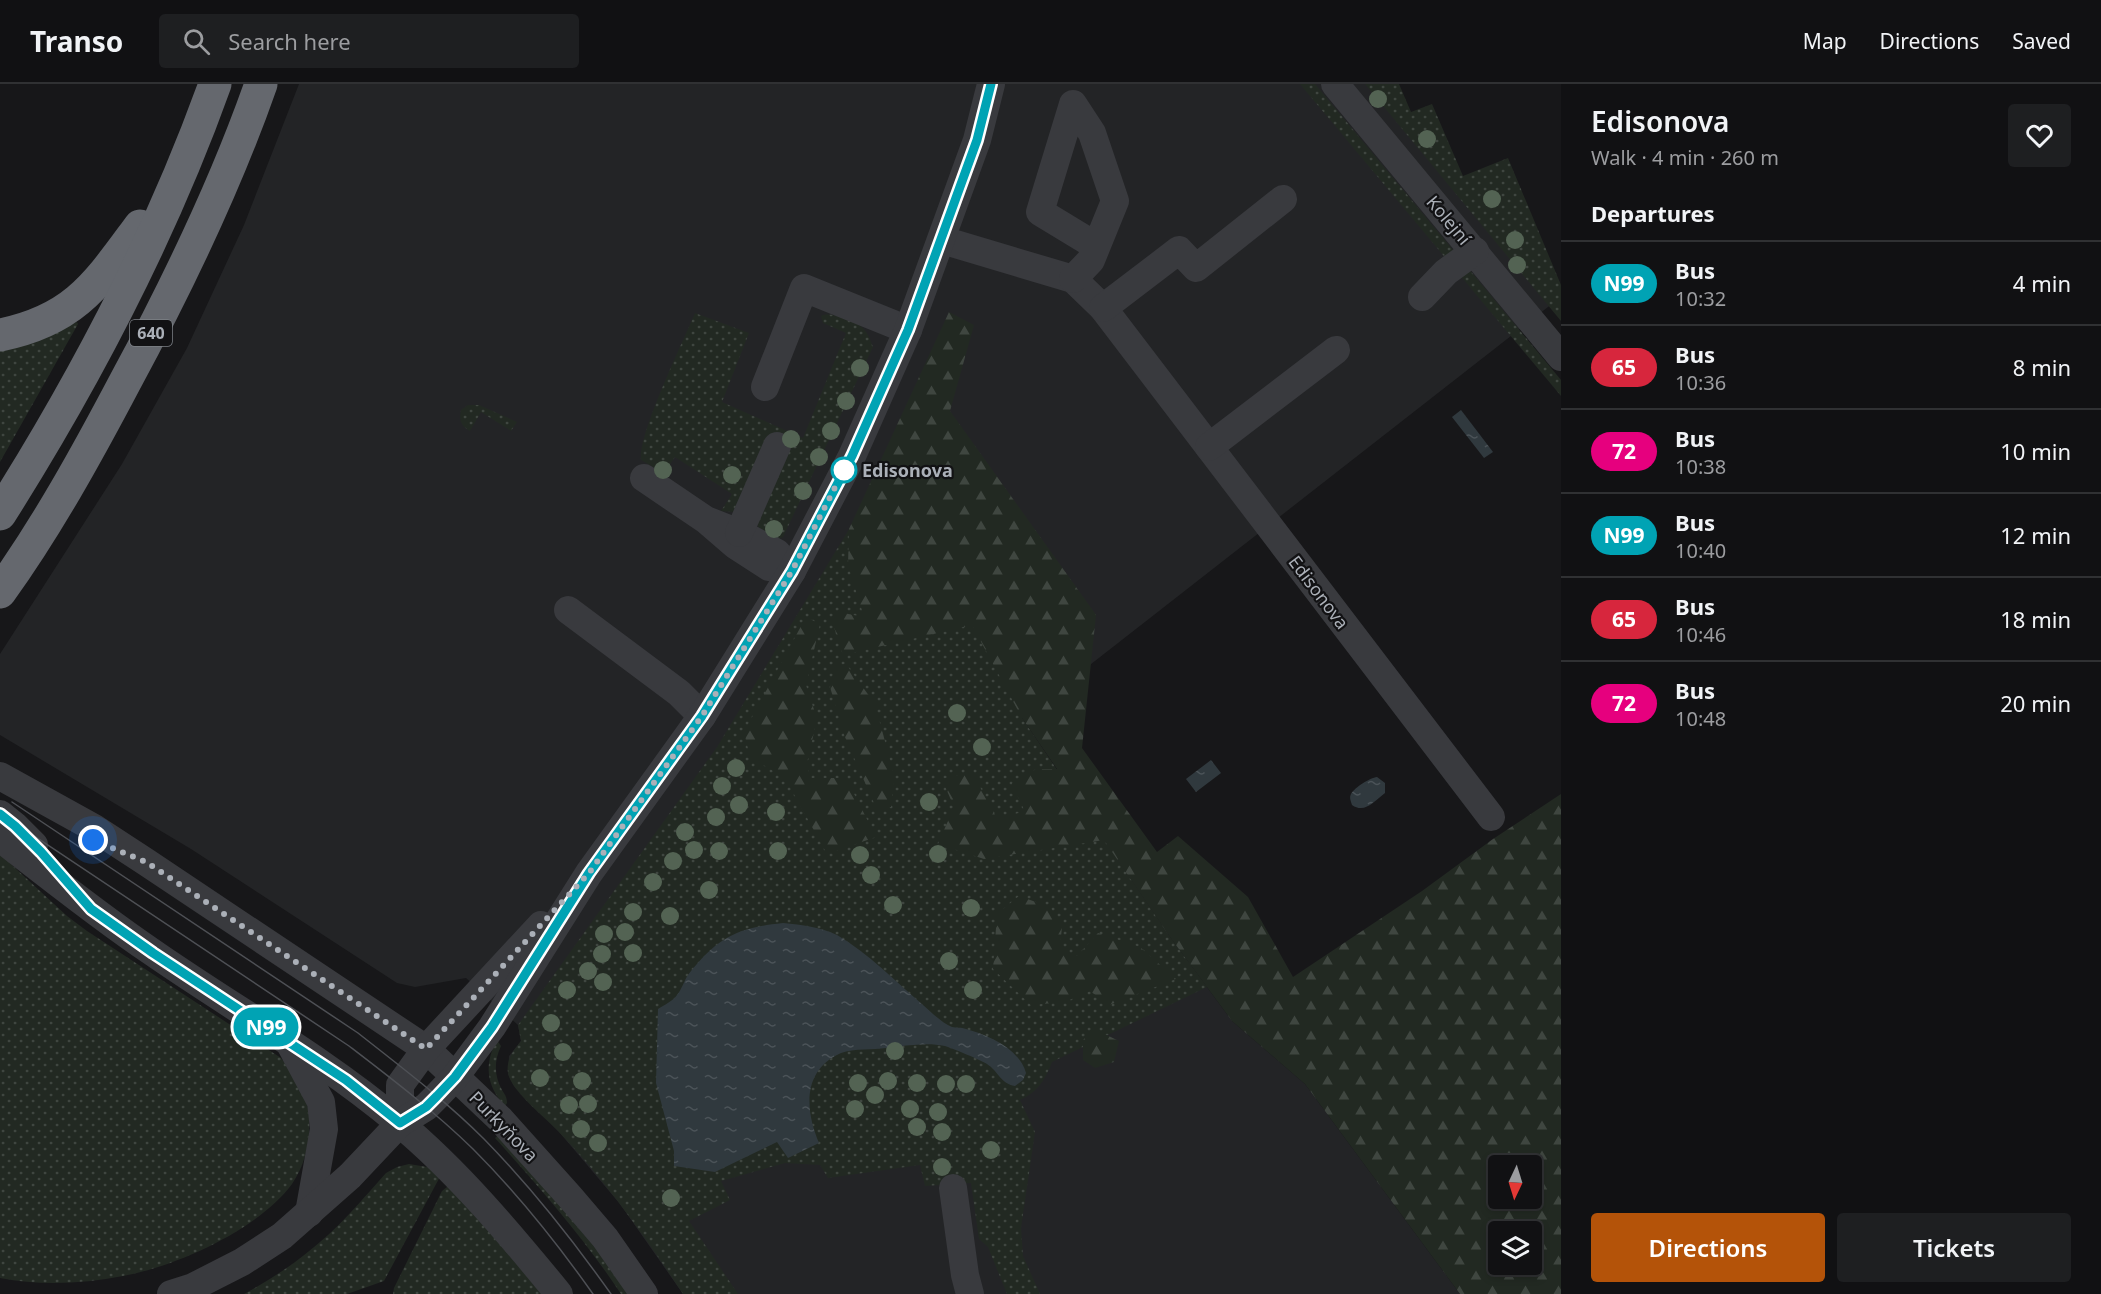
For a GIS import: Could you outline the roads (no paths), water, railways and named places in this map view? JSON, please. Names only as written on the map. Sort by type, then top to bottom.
[{"type":"highway","name":"640","points":[[0,514],[99,344],[140,260],[215,84]]},
{"type":"highway","name":"640","points":[[0,592],[59,504],[160,316],[210,209],[261,84]]},
{"type":"highway","points":[[0,335],[43,323],[68,310],[76,303],[113,263],[178,174]]},
{"type":"street","points":[[171,1294],[193,1287],[242,1262],[282,1236],[350,1176],[400,1123],[426,1107],[446,1086],[492,1027],[589,873],[702,716],[792,571],[852,456],[908,330],[977,140],[991,84]]},
{"type":"street","name":"Kolejní","points":[[1335,84],[1561,357]]},
{"type":"street","points":[[1103,308],[1179,250],[1196,268],[1283,199]]},
{"type":"street","name":"Edisonova","points":[[942,240],[1073,279],[1103,308],[1491,817]]},
{"type":"street","points":[[1073,279],[1091,260],[1096,246]]},
{"type":"street","points":[[1422,297],[1446,272],[1475,251]]},
{"type":"street","points":[[765,387],[804,288],[908,330]]},
{"type":"street","points":[[1209,447],[1336,350]]},
{"type":"street","points":[[739,533],[777,446]]},
{"type":"street","points":[[644,478],[769,567],[792,571]]},
{"type":"street","points":[[706,520],[739,533],[777,553],[792,571]]},
{"type":"street","points":[[568,610],[679,693],[702,716]]},
{"type":"street","name":"Purkyňova","points":[[0,776],[94,828],[426,1049],[446,1086],[501,1120],[605,1238],[644,1294]]},
{"type":"street","points":[[0,794],[76,832],[146,862]]},
{"type":"street","points":[[0,814],[41,852],[91,909]]},
{"type":"street","points":[[0,838],[91,909],[153,953],[346,1080],[400,1123],[451,1171],[508,1232],[559,1294]]},
{"type":"street","points":[[400,1123],[400,1085],[426,1049],[589,873]]},
{"type":"street","points":[[290,1042],[321,1102],[324,1129],[309,1213]]},
{"type":"street","points":[[953,1188],[965,1275],[970,1294]]},
{"type":"water","points":[[1461,410],[1493,452],[1484,458],[1452,417]]},
{"type":"water","points":[[1211,760],[1221,773],[1196,792],[1186,779]]},
{"type":"water","points":[[1377,777],[1385,783],[1385,793],[1365,807],[1352,805],[1350,797],[1353,791],[1363,783]]},
{"type":"water","points":[[783,923],[824,930],[848,942],[944,1023],[984,1035],[1010,1050],[1017,1056],[1026,1073],[1023,1080],[1015,1086],[1010,1085],[987,1064],[945,1046],[930,1044],[846,1051],[828,1060],[813,1080],[810,1092],[811,1117],[819,1143],[788,1158],[777,1142],[715,1172],[674,1166],[674,1151],[656,1083],[658,1009],[675,997],[688,975],[719,943],[753,928]]},
{"type":"tram line","points":[[12,802],[358,1033],[422,1084],[484,1139],[518,1176],[566,1233],[611,1294]]},
{"type":"tram line","points":[[0,813],[349,1046],[412,1096],[473,1149],[505,1183],[551,1237],[593,1294]]},
{"type":"place","name":"Edisonova","points":[[844,470]]}]
